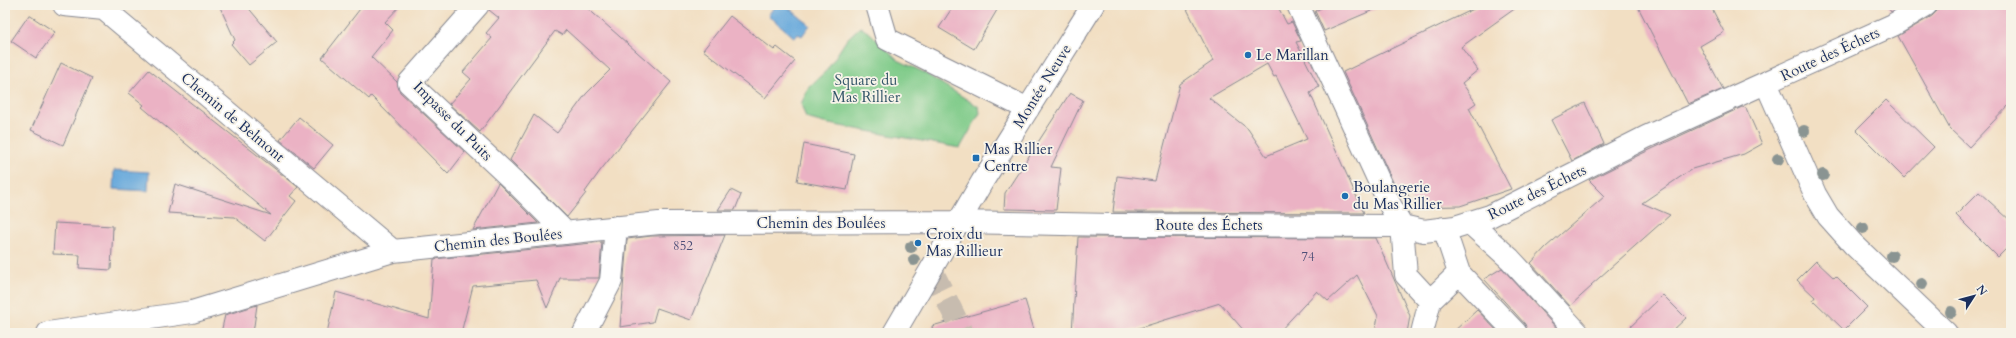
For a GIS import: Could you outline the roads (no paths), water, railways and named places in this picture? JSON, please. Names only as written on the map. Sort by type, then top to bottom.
[{"type":"street","name":"Chemin de Belmont","points":[[64,5],[105,7],[393,251]]},
{"type":"street","name":"Impasse du Puits","points":[[478,5],[409,83],[519,186],[566,233]]},
{"type":"street","points":[[877,5],[887,39],[1028,109]]},
{"type":"street","name":"Montée Neuve","points":[[894,333],[959,222],[1093,5]]},
{"type":"street","points":[[1298,5],[1390,205],[1402,226],[1406,275],[1430,301]]},
{"type":"street","name":"Route des Échets","points":[[959,222],[1113,225],[1402,226],[1424,231],[1470,223],[1490,216],[1646,137],[1893,25],[1926,5]]},
{"type":"street","points":[[1766,83],[1815,194],[1828,216],[1853,244],[1946,333]]},
{"type":"street","name":"Chemin des Boulées","points":[[48,333],[192,312],[393,251],[659,223],[959,222]]},
{"type":"street","points":[[1470,223],[1510,259],[1578,333]]},
{"type":"street","points":[[584,333],[611,281],[616,227]]},
{"type":"street","points":[[1444,228],[1459,273],[1516,333]]},
{"type":"street","points":[[1422,333],[1430,301],[1459,273]]},
{"type":"water","points":[[776,5],[785,5],[810,25],[802,36],[798,34],[795,38],[768,15]]},
{"type":"water","points":[[114,170],[149,172],[148,191],[113,189]]},
{"type":"tunnel","points":[[932,270],[963,333]]},
{"type":"place","name":"Le Marillan","points":[[1248,55]]},
{"type":"place","name":"Mas Rillier Centre","points":[[976,158]]},
{"type":"place","name":"Boulangerie du Mas Rillier","points":[[1345,196]]},
{"type":"place","name":"Croix du Mas Rillieur","points":[[918,243]]},
{"type":"park label","name":"Square du Mas Rillier","points":[[866,88]]}]
